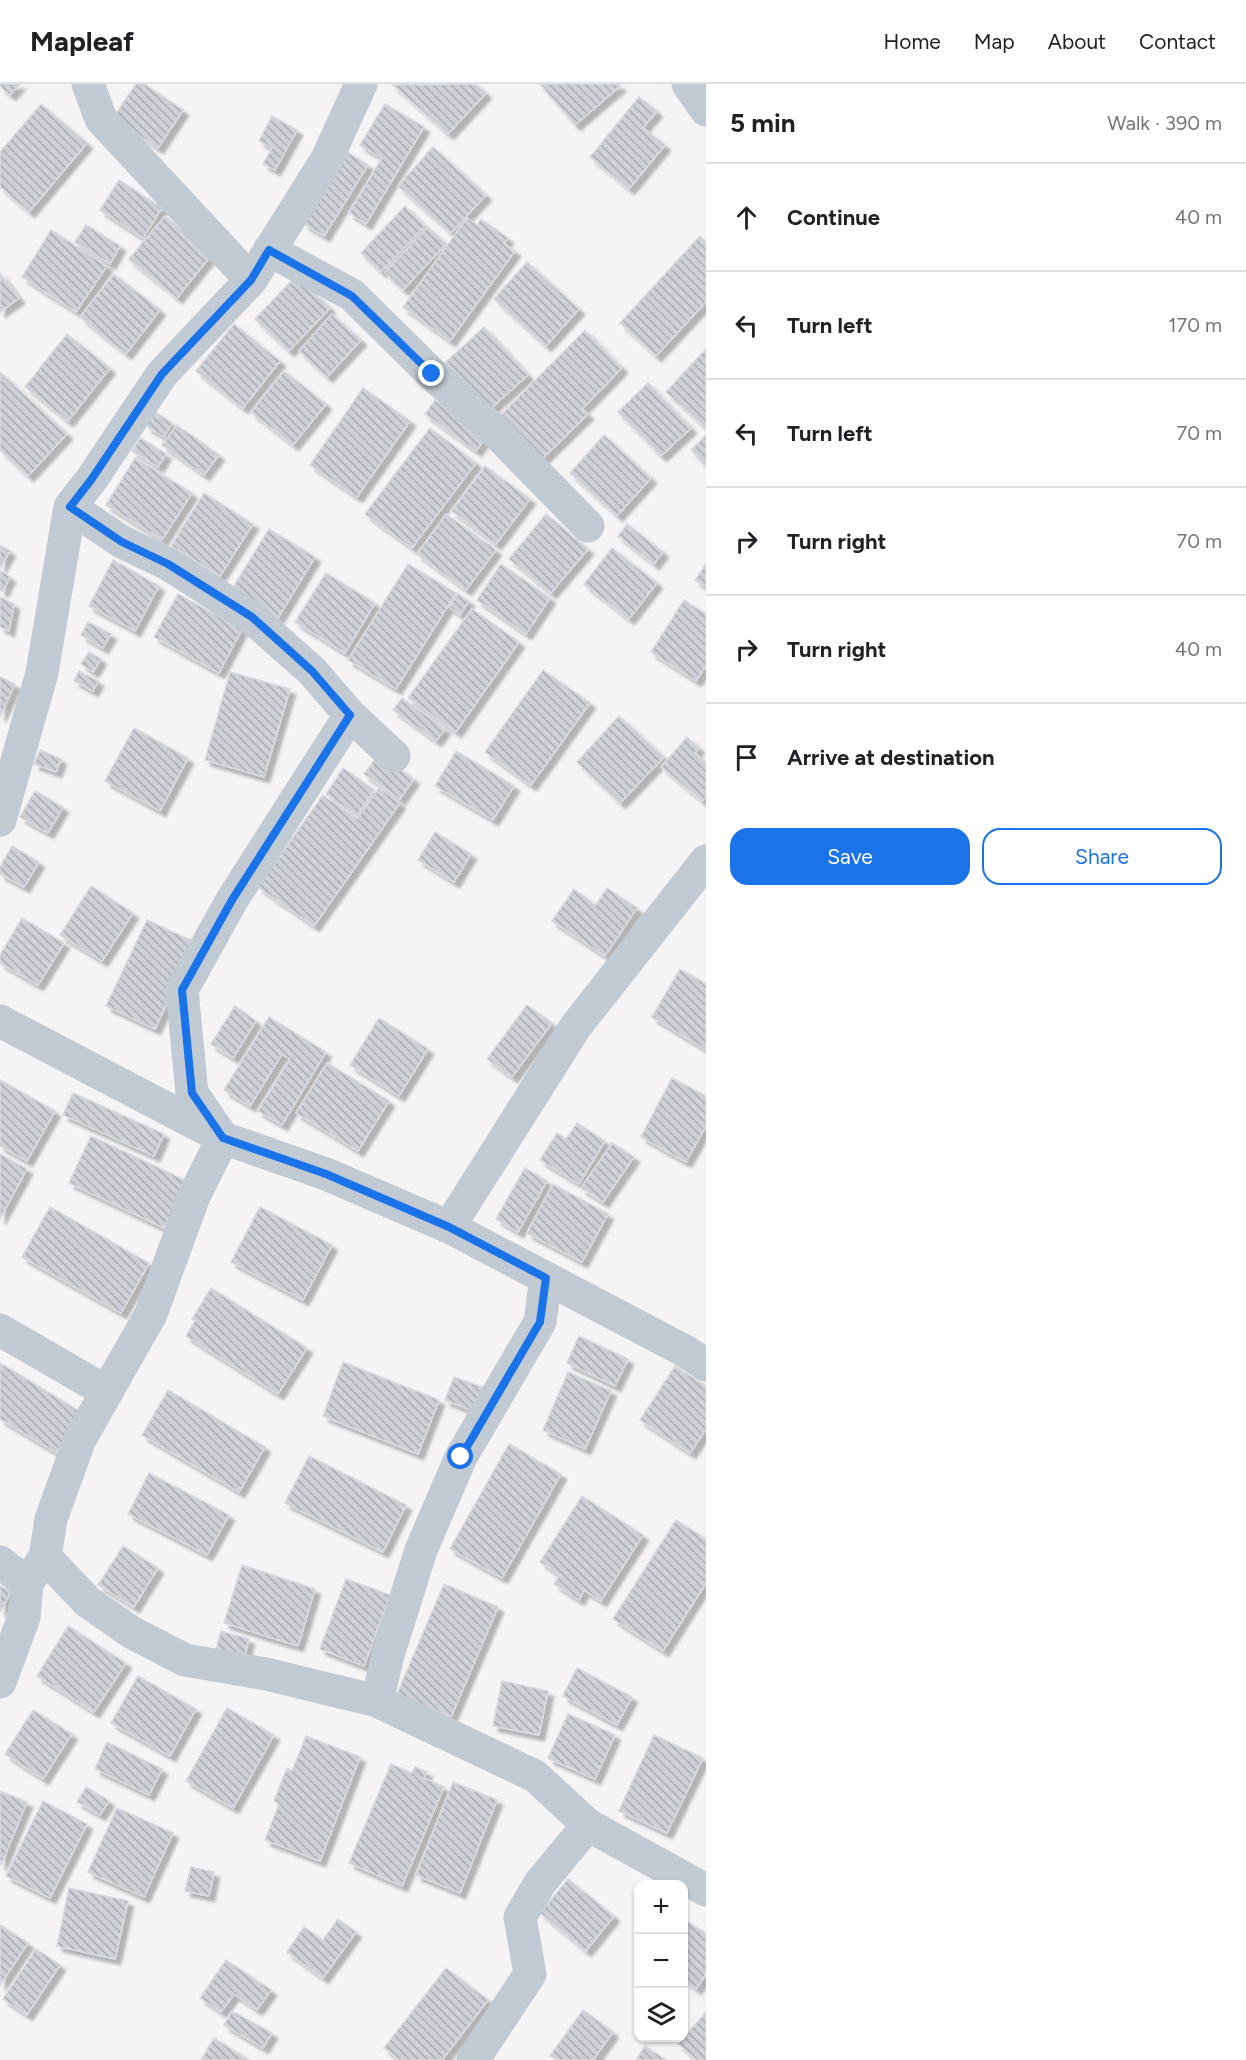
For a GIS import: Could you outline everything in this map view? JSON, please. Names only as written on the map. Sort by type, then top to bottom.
[{"type":"street","points":[[88,84],[101,119],[251,280]]},
{"type":"street","points":[[0,820],[42,673],[70,507],[91,480],[162,374],[251,280],[327,159],[361,84]]},
{"type":"street","points":[[269,250],[352,296],[492,428],[588,526]]},
{"type":"street","points":[[70,507],[122,542],[168,564],[252,617],[312,671],[350,715],[394,756]]},
{"type":"street","points":[[223,1138],[192,1093],[182,990],[232,900],[350,715]]},
{"type":"street","points":[[449,1227],[576,1026],[706,861]]},
{"type":"street","points":[[0,1021],[223,1138],[326,1174],[449,1227],[685,1351],[706,1365]]},
{"type":"street","points":[[0,1682],[24,1617],[51,1519],[80,1439],[151,1314],[194,1196],[223,1138]]},
{"type":"street","points":[[377,1701],[388,1655],[421,1550],[461,1457],[540,1322],[546,1278]]},
{"type":"street","points":[[0,1330],[107,1392]]},
{"type":"street","points":[[0,1563],[36,1570],[131,1632],[185,1660],[266,1674],[377,1701],[535,1776],[588,1825],[706,1890]]},
{"type":"street","points":[[473,2060],[530,1974],[520,1917],[540,1884],[588,1825]]},
{"type":"building","points":[[0,84],[20,84],[10,95]]},
{"type":"building","points":[[136,84],[144,84],[183,110],[158,148],[113,118]]},
{"type":"building","points":[[476,84],[486,93],[448,134],[393,85]]},
{"type":"building","points":[[540,84],[619,84],[620,86],[575,125]]},
{"type":"building","points":[[639,97],[657,111],[643,128],[665,145],[629,189],[590,157]]},
{"type":"building","points":[[41,104],[87,143],[29,212],[0,187],[0,152]]},
{"type":"building","points":[[385,104],[424,127],[366,224],[349,213],[382,158],[360,145]]},
{"type":"building","points":[[272,116],[297,130],[275,170],[263,164],[272,148],[259,141]]},
{"type":"building","points":[[433,147],[486,195],[451,233],[398,186]]},
{"type":"building","points":[[344,150],[368,165],[324,236],[304,224]]},
{"type":"building","points":[[119,180],[162,208],[143,238],[100,210]]},
{"type":"building","points":[[405,206],[425,226],[381,272],[361,253]]},
{"type":"building","points":[[165,216],[212,254],[177,298],[129,259]]},
{"type":"building","points":[[467,218],[477,225],[481,219],[508,238],[504,244],[515,251],[450,341],[403,307]]},
{"type":"building","points":[[86,225],[120,246],[110,264],[75,242]]},
{"type":"building","points":[[428,227],[446,244],[403,290],[385,272]]},
{"type":"building","points":[[51,230],[107,266],[76,312],[22,277]]},
{"type":"building","points":[[700,236],[706,242],[706,302],[656,356],[620,323]]},
{"type":"building","points":[[527,262],[579,309],[546,346],[494,299]]},
{"type":"building","points":[[0,273],[19,298],[0,312]]},
{"type":"building","points":[[114,274],[160,310],[126,354],[80,317]]},
{"type":"building","points":[[296,276],[330,308],[289,351],[255,319]]},
{"type":"building","points":[[332,314],[361,340],[327,377],[299,351]]},
{"type":"building","points":[[234,324],[280,361],[243,408],[196,371]]},
{"type":"building","points":[[484,327],[528,375],[489,410],[445,363]]},
{"type":"building","points":[[585,330],[622,368],[582,409],[588,414],[542,459],[499,417]]},
{"type":"building","points":[[67,334],[110,368],[68,421],[25,387]]},
{"type":"building","points":[[706,349],[706,428],[666,392]]},
{"type":"building","points":[[284,371],[326,404],[293,445],[251,412]]},
{"type":"building","points":[[0,372],[67,434],[28,476],[0,450]]},
{"type":"building","points":[[648,383],[691,428],[661,456],[618,412]]},
{"type":"building","points":[[363,388],[410,421],[357,497],[310,465]]},
{"type":"building","points":[[435,400],[486,437],[476,451],[425,414]]},
{"type":"building","points":[[155,412],[172,423],[164,437],[146,426]]},
{"type":"building","points":[[177,425],[219,455],[204,475],[162,445]]},
{"type":"building","points":[[430,428],[476,463],[412,548],[365,514]]},
{"type":"building","points":[[604,435],[651,478],[617,516],[570,473]]},
{"type":"building","points":[[706,435],[706,466],[691,450]]},
{"type":"building","points":[[140,438],[166,454],[158,467],[132,451]]},
{"type":"building","points":[[135,458],[192,493],[162,540],[106,505]]},
{"type":"building","points":[[485,466],[530,499],[496,544],[452,511]]},
{"type":"building","points":[[204,493],[253,524],[220,576],[171,546]]},
{"type":"building","points":[[446,514],[496,550],[466,590],[417,554]]},
{"type":"building","points":[[546,514],[588,549],[551,593],[509,559]]},
{"type":"building","points":[[627,524],[663,552],[654,564],[618,536]]},
{"type":"building","points":[[269,529],[315,557],[278,618],[232,589]]},
{"type":"building","points":[[0,545],[10,551],[0,568]]},
{"type":"building","points":[[612,548],[657,583],[629,619],[584,584]]},
{"type":"building","points":[[113,560],[159,586],[135,631],[89,606]]},
{"type":"building","points":[[408,564],[456,593],[396,689],[348,660]]},
{"type":"building","points":[[501,564],[550,598],[526,634],[477,600]]},
{"type":"building","points":[[706,564],[706,587],[695,580]]},
{"type":"building","points":[[0,570],[10,577],[3,591],[0,590]]},
{"type":"building","points":[[326,573],[375,603],[345,653],[295,622]]},
{"type":"building","points":[[178,594],[242,629],[219,673],[154,637]]},
{"type":"building","points":[[458,594],[469,601],[460,615],[449,607]]},
{"type":"building","points":[[0,597],[14,604],[9,631],[0,627]]},
{"type":"building","points":[[684,600],[706,614],[706,670],[704,668],[696,681],[651,652]]},
{"type":"building","points":[[472,609],[519,642],[456,732],[408,698]]},
{"type":"building","points":[[88,622],[111,634],[103,648],[81,635]]},
{"type":"building","points":[[89,652],[101,659],[93,672],[81,664]]},
{"type":"building","points":[[543,670],[590,703],[531,785],[485,752]]},
{"type":"building","points":[[79,671],[98,681],[93,691],[74,681]]},
{"type":"building","points":[[230,672],[290,689],[264,777],[205,760]]},
{"type":"building","points":[[0,677],[15,684],[0,717]]},
{"type":"building","points":[[402,698],[445,729],[436,741],[393,710]]},
{"type":"building","points":[[619,716],[664,757],[620,803],[577,762]]},
{"type":"building","points":[[134,728],[188,758],[160,811],[105,781]]},
{"type":"building","points":[[687,737],[699,748],[695,753],[706,763],[706,797],[702,801],[661,767]]},
{"type":"building","points":[[40,750],[61,759],[56,772],[34,764]]},
{"type":"building","points":[[456,751],[514,786],[493,820],[435,786]]},
{"type":"building","points":[[379,754],[414,779],[400,799],[364,774]]},
{"type":"building","points":[[343,768],[374,790],[357,816],[326,794]]},
{"type":"building","points":[[379,788],[400,803],[314,926],[258,887],[323,795],[357,819]]},
{"type":"building","points":[[35,791],[63,807],[48,833],[20,817]]},
{"type":"building","points":[[435,832],[471,854],[454,882],[418,860]]},
{"type":"building","points":[[12,846],[39,862],[24,887],[0,874],[0,867]]},
{"type":"building","points":[[91,886],[133,913],[102,961],[60,935]]},
{"type":"building","points":[[607,888],[637,908],[605,956],[552,921],[574,889],[596,905]]},
{"type":"building","points":[[22,918],[64,943],[38,985],[0,963],[0,955]]},
{"type":"building","points":[[147,920],[195,942],[155,1029],[106,1006]]},
{"type":"building","points":[[680,969],[706,984],[706,1050],[652,1017]]},
{"type":"building","points":[[527,1005],[552,1023],[512,1077],[487,1059]]},
{"type":"building","points":[[235,1006],[256,1021],[233,1058],[211,1044]]},
{"type":"building","points":[[269,1017],[326,1052],[282,1125],[258,1111],[290,1059],[282,1054],[250,1106],[224,1090]]},
{"type":"building","points":[[379,1018],[428,1049],[399,1096],[350,1065]]},
{"type":"building","points":[[327,1063],[389,1101],[358,1151],[296,1113]]},
{"type":"building","points":[[672,1078],[706,1096],[706,1126],[686,1162],[641,1137]]},
{"type":"building","points":[[0,1080],[55,1111],[27,1161],[0,1146]]},
{"type":"building","points":[[73,1093],[164,1134],[154,1156],[63,1115]]},
{"type":"building","points":[[577,1123],[605,1141],[579,1184],[540,1160],[557,1133],[566,1139]]},
{"type":"building","points":[[91,1136],[187,1181],[164,1228],[69,1183]]},
{"type":"building","points":[[612,1143],[634,1157],[603,1202],[581,1188]]},
{"type":"building","points":[[0,1154],[27,1169],[0,1219]]},
{"type":"building","points":[[525,1168],[547,1181],[518,1232],[496,1219]]},
{"type":"building","points":[[553,1184],[608,1214],[582,1262],[527,1233]]},
{"type":"building","points":[[50,1207],[149,1263],[121,1313],[22,1257]]},
{"type":"building","points":[[260,1207],[332,1245],[303,1300],[231,1262]]},
{"type":"building","points":[[211,1288],[307,1348],[278,1394],[186,1336],[195,1321],[192,1319]]},
{"type":"building","points":[[579,1336],[628,1359],[615,1386],[567,1363]]},
{"type":"building","points":[[343,1362],[439,1400],[418,1454],[323,1416]]},
{"type":"building","points":[[0,1363],[81,1412],[57,1453],[0,1419]]},
{"type":"building","points":[[675,1366],[706,1386],[706,1429],[690,1453],[640,1420]]},
{"type":"building","points":[[568,1372],[611,1391],[585,1449],[543,1430]]},
{"type":"building","points":[[454,1377],[482,1387],[473,1411],[445,1400]]},
{"type":"building","points":[[168,1390],[265,1447],[239,1492],[142,1435]]},
{"type":"building","points":[[509,1444],[561,1474],[502,1578],[450,1549]]},
{"type":"building","points":[[309,1456],[406,1505],[383,1552],[285,1503]]},
{"type":"building","points":[[149,1473],[229,1515],[207,1555],[128,1514]]},
{"type":"building","points":[[582,1496],[643,1535],[601,1601],[584,1590],[579,1600],[554,1584],[560,1575],[540,1562]]},
{"type":"building","points":[[676,1520],[706,1539],[706,1583],[663,1651],[613,1619]]},
{"type":"building","points":[[123,1546],[158,1568],[134,1607],[98,1585]]},
{"type":"building","points":[[242,1565],[315,1589],[298,1646],[224,1623]]},
{"type":"building","points":[[346,1579],[390,1595],[364,1666],[320,1649]]},
{"type":"building","points":[[444,1584],[498,1607],[451,1717],[397,1694]]},
{"type":"building","points":[[0,1586],[11,1591],[0,1612]]},
{"type":"building","points":[[68,1626],[126,1663],[94,1712],[37,1676]]},
{"type":"building","points":[[221,1631],[249,1639],[243,1662],[215,1653]]},
{"type":"building","points":[[577,1668],[632,1697],[617,1725],[563,1696]]},
{"type":"building","points":[[138,1676],[196,1709],[170,1756],[111,1723]]},
{"type":"building","points":[[502,1681],[548,1691],[539,1735],[493,1726]]},
{"type":"building","points":[[227,1708],[274,1735],[233,1808],[186,1781]]},
{"type":"building","points":[[33,1710],[72,1734],[43,1779],[5,1754]]},
{"type":"building","points":[[568,1714],[615,1735],[595,1779],[548,1758]]},
{"type":"building","points":[[654,1735],[703,1758],[667,1833],[619,1811]]},
{"type":"building","points":[[306,1736],[360,1757],[320,1861],[265,1840],[279,1804],[274,1801],[287,1768],[292,1771]]},
{"type":"building","points":[[107,1742],[162,1769],[149,1795],[95,1769]]},
{"type":"building","points":[[391,1764],[412,1773],[415,1767],[427,1772],[424,1778],[444,1787],[402,1886],[349,1863]]},
{"type":"building","points":[[453,1782],[497,1800],[460,1893],[416,1875]]},
{"type":"building","points":[[86,1787],[109,1801],[100,1815],[77,1802]]},
{"type":"building","points":[[0,1791],[27,1802],[1,1865],[0,1864]]},
{"type":"building","points":[[43,1801],[87,1824],[50,1898],[6,1876]]},
{"type":"building","points":[[117,1808],[173,1833],[144,1897],[88,1872]]},
{"type":"building","points":[[191,1867],[214,1872],[209,1896],[185,1891]]},
{"type":"building","points":[[568,1879],[614,1916],[586,1951],[540,1913]]},
{"type":"building","points":[[69,1888],[128,1901],[115,1959],[57,1946]]},
{"type":"building","points":[[338,1919],[356,1932],[323,1978],[287,1952],[304,1927],[323,1940]]},
{"type":"building","points":[[688,1922],[706,1934],[706,1974],[696,1989],[688,1983]]},
{"type":"building","points":[[0,1925],[28,1943],[0,1985]]},
{"type":"building","points":[[36,1949],[60,1965],[27,2015],[3,1999]]},
{"type":"building","points":[[226,1960],[271,1990],[257,2010],[234,1994],[221,2012],[200,1998]]},
{"type":"building","points":[[446,1968],[488,2000],[442,2060],[400,2060],[384,2048]]},
{"type":"building","points":[[583,2010],[613,2032],[593,2060],[557,2060],[550,2056]]},
{"type":"building","points":[[232,2011],[272,2033],[263,2048],[224,2025]]},
{"type":"building","points":[[706,2012],[706,2060],[697,2060],[678,2044],[688,2042],[688,2033]]},
{"type":"building","points":[[214,2038],[249,2060],[201,2060]]},
{"type":"building","points":[[645,2046],[666,2060],[636,2060]]},
{"type":"route","points":[[432,374],[352,296],[269,250],[251,280],[162,374],[91,480],[70,507],[122,542],[168,564],[252,617],[312,671],[350,715],[232,900],[182,990],[192,1093],[223,1138],[326,1174],[449,1227],[546,1278],[540,1322],[461,1457]]}]
